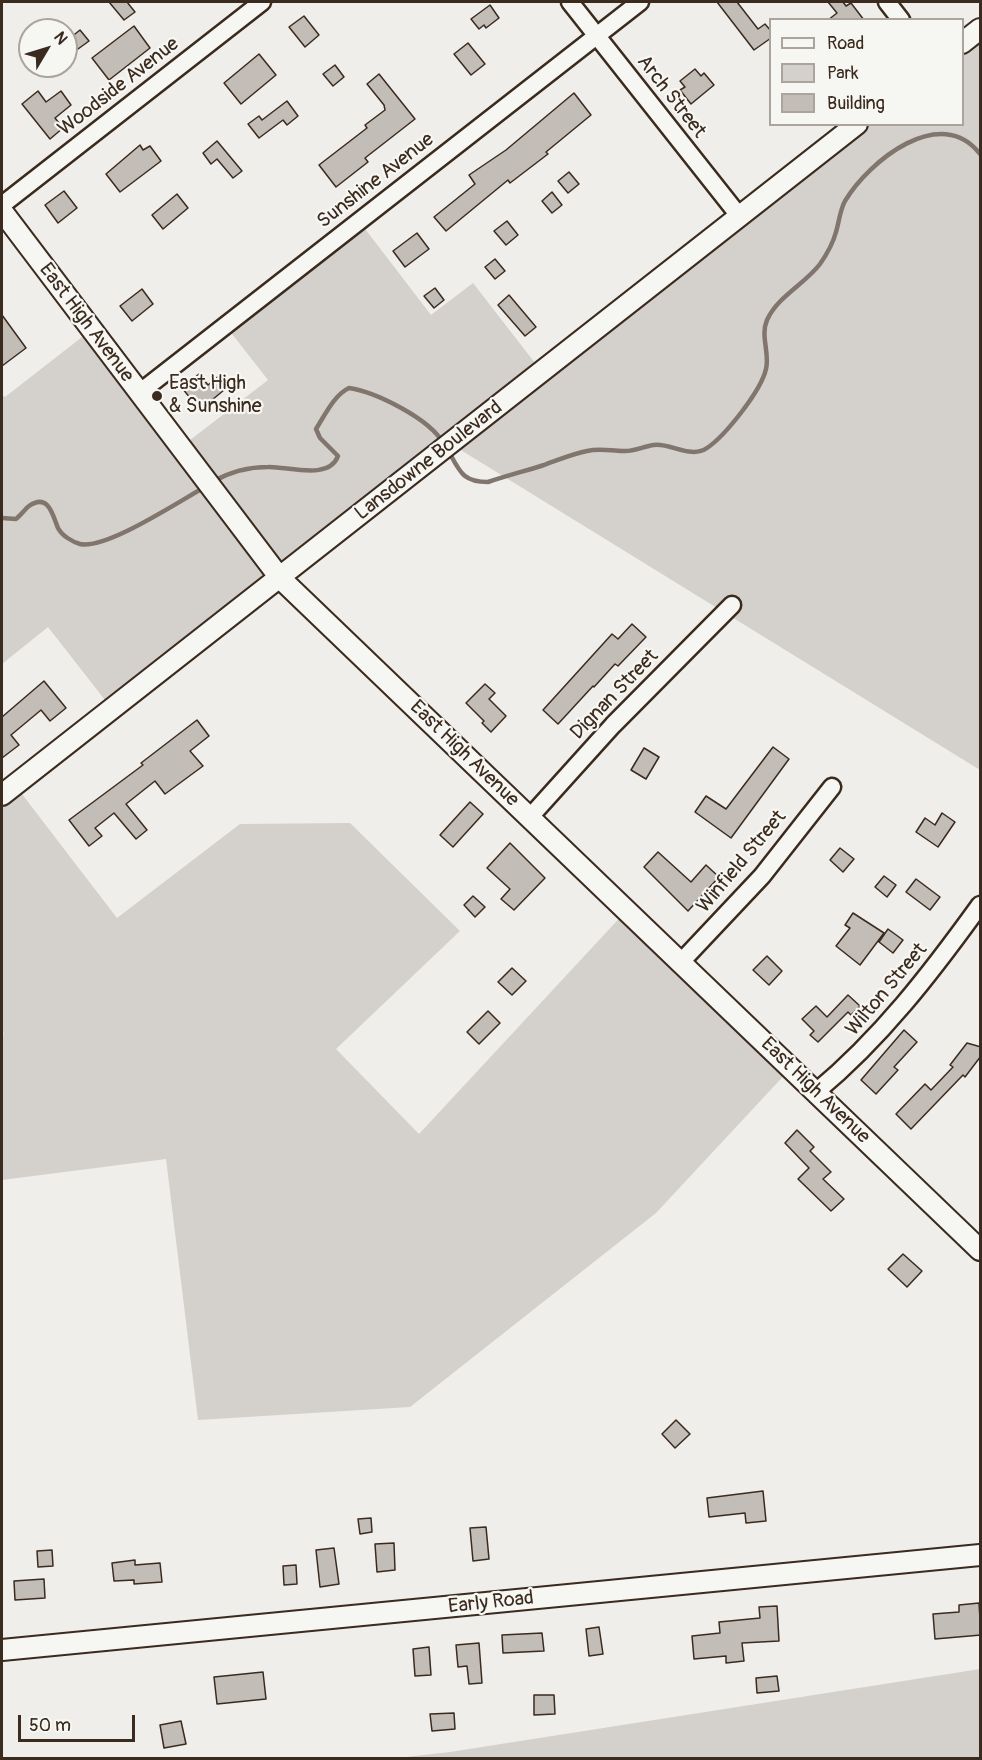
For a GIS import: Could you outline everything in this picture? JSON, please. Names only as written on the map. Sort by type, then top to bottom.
[{"type":"street","name":"Woodside Avenue","points":[[2,205],[262,2]]},
{"type":"street","name":"Arch Street","points":[[570,2],[740,217]]},
{"type":"street","name":"Sunshine Avenue","points":[[139,393],[640,2]]},
{"type":"street","points":[[887,2],[899,18]]},
{"type":"street","points":[[964,42],[981,29]]},
{"type":"street","name":"Lansdowne Boulevard","points":[[2,795],[854,126]]},
{"type":"street","name":"East High Avenue","points":[[2,212],[280,578],[816,1092],[977,1240]]},
{"type":"street","name":"Dignan Street","points":[[530,817],[613,725],[732,605]]},
{"type":"street","name":"Winfield Street","points":[[681,962],[754,884],[832,787]]},
{"type":"street","name":"Wilton Street","points":[[816,1092],[870,1044],[912,997],[981,905]]},
{"type":"street","name":"Early Road","points":[[2,1650],[981,1555]]},
{"type":"green space","points":[[980,29],[980,770],[451,444],[112,709],[48,627],[2,664],[2,395],[5,397],[91,330],[181,447],[268,380],[225,325],[359,221],[431,315],[473,283],[542,372],[856,126],[964,126],[964,42]]},
{"type":"green space","points":[[15,785],[117,918],[240,824],[350,823],[460,931],[336,1049],[419,1134],[627,910],[791,1068],[656,1213],[410,1407],[198,1420],[166,1159],[2,1180],[2,1035],[4,1034],[2,1030],[2,795]]},
{"type":"green space","points":[[980,1669],[980,1758],[397,1758],[450,1752]]},
{"type":"building","points":[[109,2],[127,2],[135,12],[124,20]]},
{"type":"building","points":[[717,2],[737,2],[758,29],[765,24],[769,29],[769,39],[754,50]]},
{"type":"building","points":[[828,2],[843,2],[846,6],[851,3],[862,18],[831,18],[837,13]]},
{"type":"building","points":[[490,5],[499,18],[486,28],[484,25],[479,29],[471,19]]},
{"type":"building","points":[[304,16],[319,35],[305,47],[289,27]]},
{"type":"building","points":[[134,26],[150,48],[109,80],[92,58]]},
{"type":"building","points":[[80,30],[89,41],[78,49],[78,32]]},
{"type":"building","points":[[468,43],[485,64],[471,75],[454,54]]},
{"type":"building","points":[[259,54],[276,75],[241,104],[224,83]]},
{"type":"building","points":[[335,65],[344,77],[333,86],[323,74]]},
{"type":"building","points":[[695,69],[701,76],[704,73],[714,85],[691,104],[680,90],[685,87],[680,81]]},
{"type":"building","points":[[379,74],[415,119],[365,158],[368,162],[336,187],[319,165],[367,128],[365,125],[385,110],[384,105],[367,84]]},
{"type":"building","points":[[38,91],[46,102],[61,91],[71,105],[55,118],[63,128],[50,139],[22,104]]},
{"type":"building","points":[[574,93],[591,115],[546,152],[548,154],[510,183],[508,180],[446,231],[434,217],[475,184],[469,175],[506,150]]},
{"type":"building","points":[[287,101],[298,116],[287,125],[283,120],[259,138],[248,124],[259,116],[262,120]]},
{"type":"building","points":[[217,141],[242,171],[233,178],[217,159],[211,164],[203,153]]},
{"type":"building","points":[[140,145],[143,150],[150,146],[161,161],[120,192],[106,174]]},
{"type":"building","points":[[569,172],[579,184],[568,193],[558,181]]},
{"type":"building","points":[[64,191],[77,208],[58,223],[45,205]]},
{"type":"building","points":[[552,192],[562,205],[552,213],[542,201]]},
{"type":"building","points":[[177,194],[188,208],[163,229],[152,215]]},
{"type":"building","points":[[507,221],[518,235],[506,245],[494,231]]},
{"type":"building","points":[[417,233],[429,249],[405,267],[393,251]]},
{"type":"building","points":[[495,259],[505,271],[495,279],[485,267]]},
{"type":"building","points":[[435,288],[444,300],[434,308],[424,296]]},
{"type":"building","points":[[142,289],[153,304],[132,321],[120,306]]},
{"type":"building","points":[[509,295],[536,327],[525,336],[498,305]]},
{"type":"building","points":[[2,315],[26,348],[2,366]]},
{"type":"building","points":[[199,374],[208,385],[221,374],[230,385],[200,410],[182,388]]},
{"type":"building","points":[[632,624],[646,637],[618,666],[615,664],[558,724],[543,710],[612,634],[618,639]]},
{"type":"building","points":[[44,681],[66,708],[50,721],[41,710],[11,735],[19,745],[2,758],[2,717]]},
{"type":"building","points":[[485,684],[495,693],[489,699],[506,716],[491,732],[482,723],[484,721],[466,703]]},
{"type":"building","points":[[197,720],[209,736],[190,751],[203,766],[165,794],[155,781],[126,804],[147,830],[136,839],[114,813],[95,828],[102,836],[89,846],[69,820],[143,765],[141,763]]},
{"type":"building","points":[[773,747],[789,759],[731,838],[695,812],[706,796],[726,809]]},
{"type":"building","points":[[644,748],[659,757],[646,779],[631,770]]},
{"type":"building","points":[[470,802],[483,814],[453,847],[440,835]]},
{"type":"building","points":[[942,813],[955,822],[938,847],[916,832],[925,818],[935,825]]},
{"type":"building","points":[[510,843],[545,878],[514,910],[501,899],[510,889],[487,868]]},
{"type":"building","points":[[840,848],[854,859],[843,872],[830,860]]},
{"type":"building","points":[[658,852],[691,882],[706,865],[719,877],[688,911],[644,867]]},
{"type":"building","points":[[884,876],[896,885],[887,897],[875,887]]},
{"type":"building","points":[[916,879],[940,897],[930,910],[906,892]]},
{"type":"building","points":[[473,896],[485,907],[475,917],[464,905]]},
{"type":"building","points":[[853,913],[884,933],[860,965],[836,946],[850,928],[845,925]]},
{"type":"building","points":[[888,929],[903,940],[893,953],[879,942]]},
{"type":"building","points":[[767,956],[782,971],[769,985],[753,970]]},
{"type":"building","points":[[512,968],[526,981],[512,995],[498,982]]},
{"type":"building","points":[[848,995],[860,1006],[851,1015],[848,1012],[818,1042],[810,1035],[814,1031],[802,1019],[816,1006],[827,1017]]},
{"type":"building","points":[[488,1011],[500,1023],[479,1044],[467,1032]]},
{"type":"building","points":[[904,1030],[917,1042],[894,1067],[898,1070],[876,1094],[861,1080]]},
{"type":"building","points":[[967,1043],[981,1047],[981,1056],[965,1077],[963,1075],[911,1129],[896,1114],[925,1084],[931,1090],[953,1067],[950,1065]]},
{"type":"building","points":[[797,1130],[814,1147],[810,1151],[831,1172],[823,1179],[844,1199],[831,1211],[798,1179],[809,1168],[785,1143]]},
{"type":"building","points":[[903,1254],[922,1271],[907,1287],[888,1269]]},
{"type":"building","points":[[676,1420],[690,1434],[675,1448],[662,1434]]},
{"type":"building","points":[[763,1491],[766,1521],[746,1523],[745,1513],[709,1517],[707,1498]]},
{"type":"building","points":[[371,1518],[372,1532],[360,1534],[358,1519]]},
{"type":"building","points":[[486,1527],[489,1559],[473,1561],[470,1528]]},
{"type":"building","points":[[394,1543],[395,1570],[377,1572],[375,1544]]},
{"type":"building","points":[[334,1548],[339,1584],[320,1587],[316,1550]]},
{"type":"building","points":[[52,1550],[53,1566],[38,1567],[37,1551]]},
{"type":"building","points":[[135,1560],[135,1565],[160,1563],[162,1582],[134,1584],[134,1580],[114,1581],[112,1563]]},
{"type":"building","points":[[296,1565],[297,1584],[284,1585],[283,1566]]},
{"type":"building","points":[[44,1579],[45,1598],[15,1600],[14,1581]]},
{"type":"building","points":[[979,1603],[981,1635],[935,1639],[933,1614],[959,1612],[959,1605]]},
{"type":"building","points":[[777,1606],[779,1641],[742,1643],[744,1661],[726,1663],[726,1656],[694,1659],[692,1636],[720,1633],[719,1622],[760,1618],[759,1607]]},
{"type":"building","points":[[599,1627],[603,1654],[589,1656],[586,1629]]},
{"type":"building","points":[[542,1633],[544,1651],[503,1653],[502,1635]]},
{"type":"building","points":[[479,1643],[482,1683],[469,1684],[467,1666],[458,1667],[456,1645]]},
{"type":"building","points":[[429,1647],[431,1675],[415,1676],[413,1649]]},
{"type":"building","points":[[263,1672],[266,1699],[217,1704],[214,1677]]},
{"type":"building","points":[[777,1676],[779,1691],[757,1693],[756,1678]]},
{"type":"building","points":[[534,1695],[554,1695],[555,1714],[534,1715]]},
{"type":"building","points":[[454,1713],[455,1729],[432,1731],[430,1714]]},
{"type":"building","points":[[181,1721],[186,1744],[164,1748],[160,1725]]},
{"type":"waterway","points":[[449,452],[456,465],[468,478],[488,482],[592,450],[627,451],[654,445],[694,452],[707,448],[732,424],[757,389],[767,363],[764,332],[767,320],[778,304],[820,264],[833,240],[845,201],[856,185],[888,155],[907,143],[926,136],[946,134],[964,140],[980,154]]},
{"type":"waterway","points":[[214,481],[240,470],[268,467],[317,470],[333,464],[338,456],[320,438],[316,429],[334,400],[349,388],[373,395],[415,416],[427,425],[443,443]]},
{"type":"waterway","points":[[2,518],[16,519],[29,506],[41,502],[49,508],[58,528],[65,536],[80,544],[92,544],[125,532],[205,487]]},
{"type":"place","name":"East High & Sunshine","points":[[157,396]]}]
